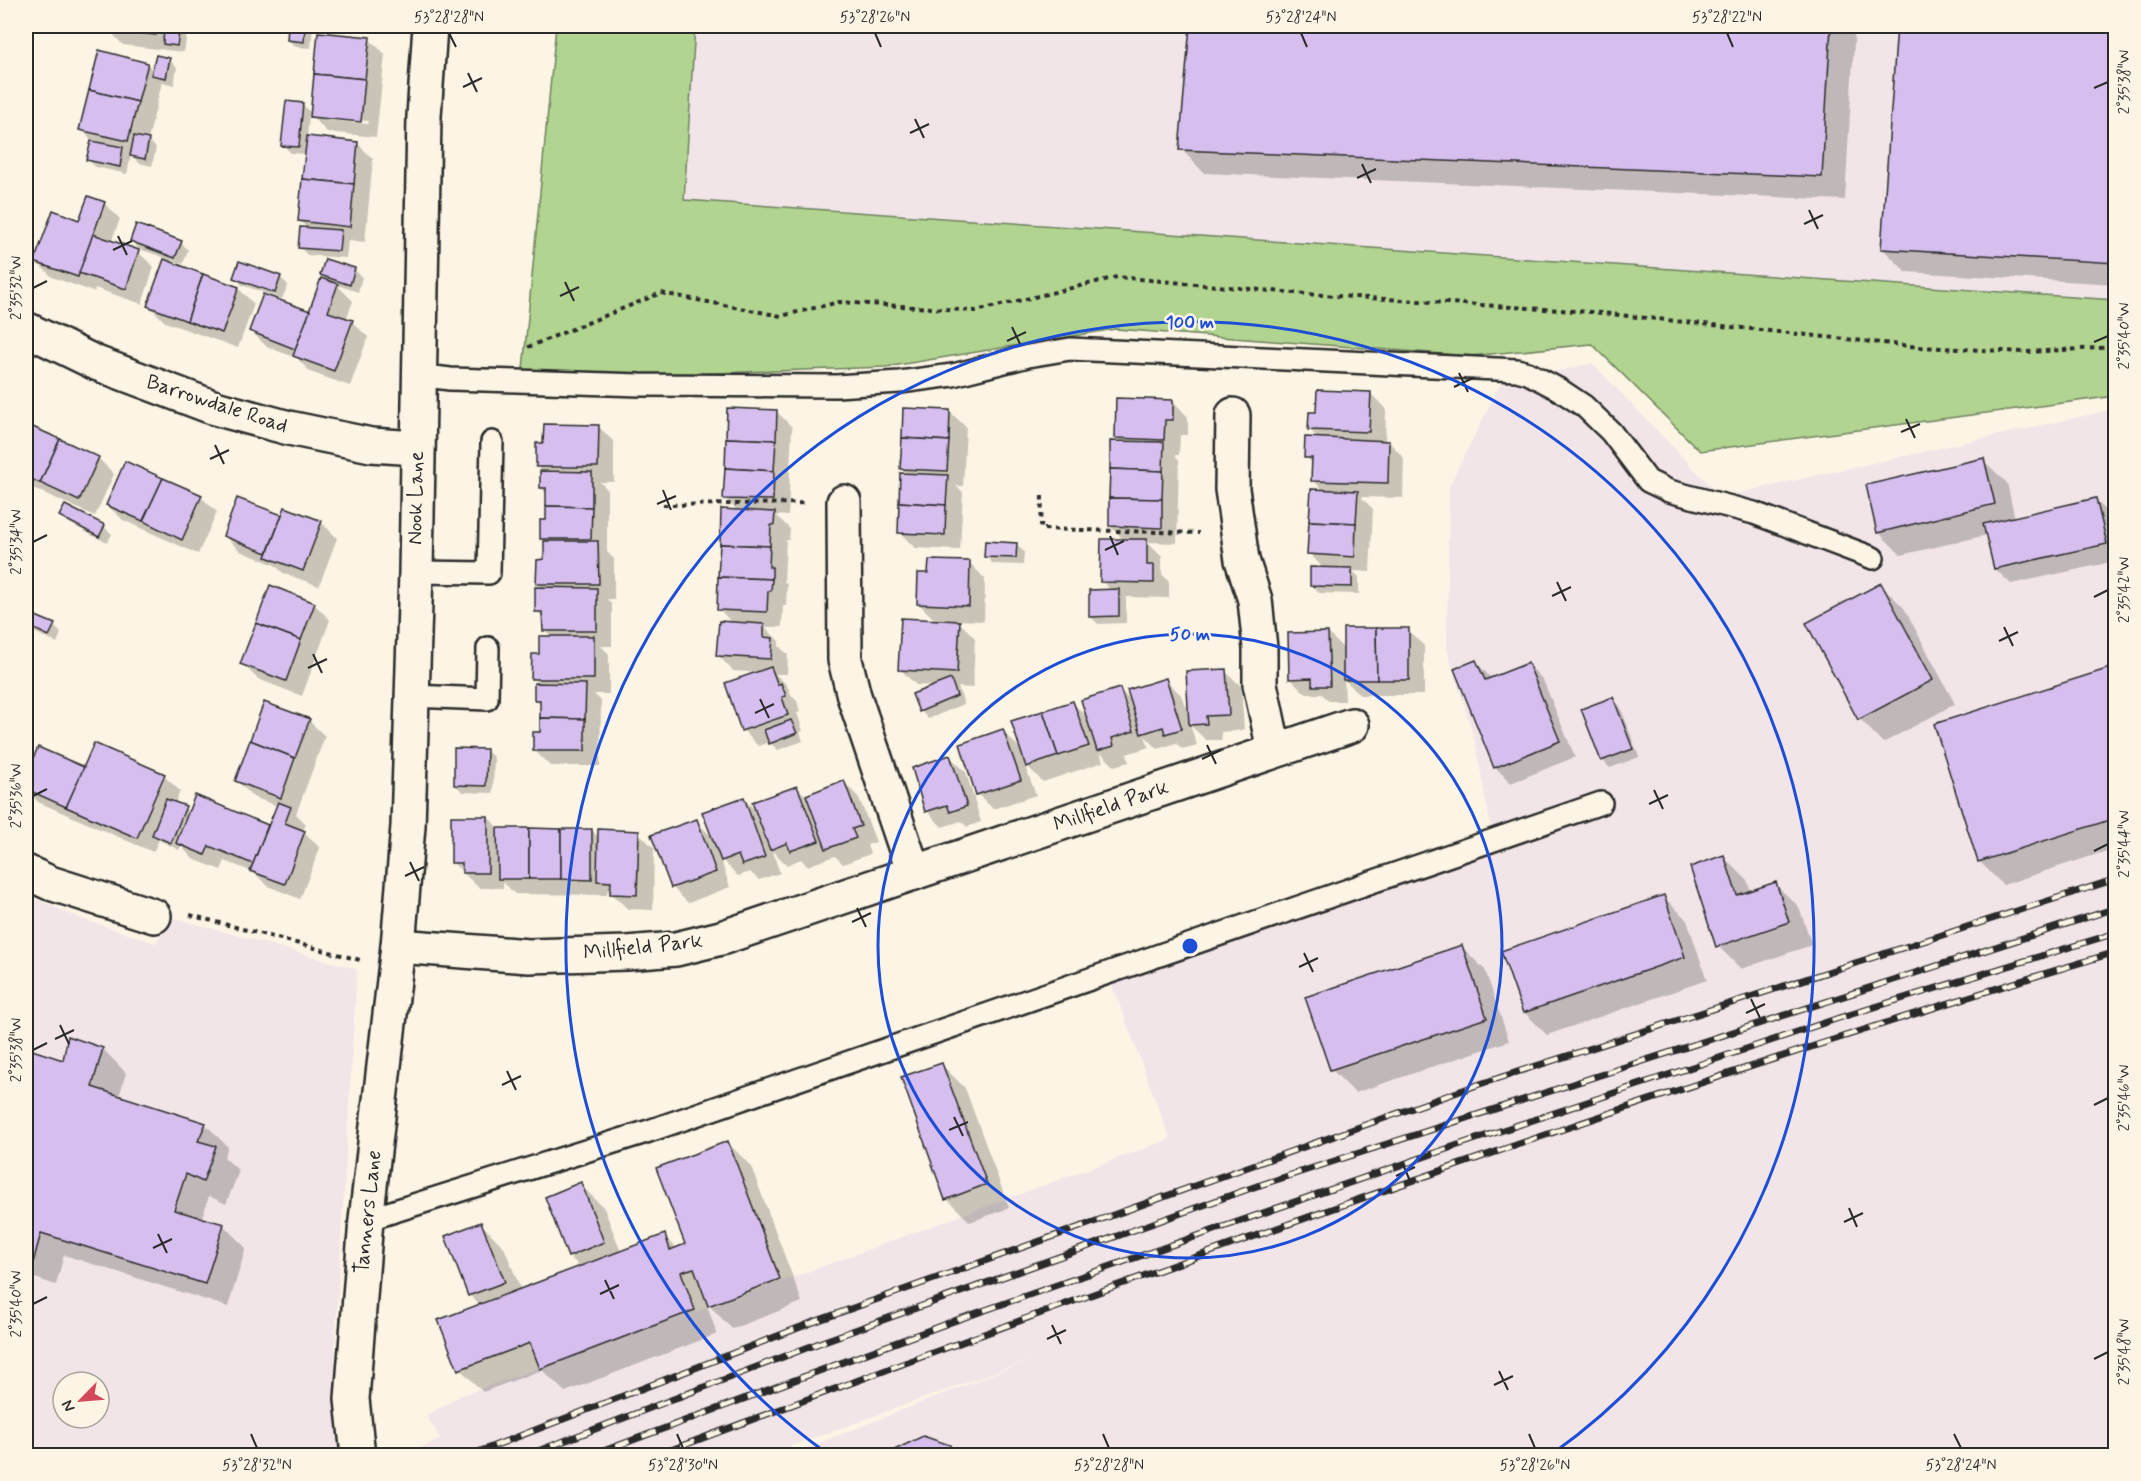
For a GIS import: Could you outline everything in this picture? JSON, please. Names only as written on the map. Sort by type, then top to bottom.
[{"type":"street","name":"Nook Lane","points":[[396,958],[408,826],[416,572],[424,116],[430,26]]},
{"type":"street","name":"Barrowdale Road","points":[[26,329],[96,363],[215,408],[289,428],[371,445],[417,448]]},
{"type":"street","points":[[1233,415],[1233,489],[1242,560],[1255,600],[1260,648],[1260,684],[1274,750]]},
{"type":"street","points":[[844,502],[845,660],[854,696],[914,873]]},
{"type":"street","name":"Millfield Park","points":[[396,958],[627,953],[676,948],[721,938],[1352,725]]},
{"type":"street","points":[[26,872],[51,883],[154,916]]},
{"type":"street","name":"Tanners Lane","points":[[358,1455],[352,1399],[366,1220],[396,958]]},
{"type":"lane","points":[[418,375],[450,379],[651,386],[837,386],[900,382],[953,375],[1028,356],[1070,349],[1517,370],[1528,373],[1560,390],[1584,406],[1611,432],[1648,481],[1669,491],[1754,513],[1873,558]]},
{"type":"lane","points":[[416,572],[489,573],[492,442]]},
{"type":"lane","points":[[411,696],[487,699],[488,648]]},
{"type":"lane","points":[[366,1220],[649,1131],[1601,803]]},
{"type":"path","points":[[524,349],[661,293],[781,316],[839,302],[976,311],[1117,277],[1306,294],[1591,312],[1920,347],[2025,352],[2115,347]]},
{"type":"path","points":[[1042,496],[1041,529],[1239,534]]},
{"type":"path","points":[[663,505],[844,502]]},
{"type":"path","points":[[154,916],[165,908],[396,958]]},
{"type":"shaded area","points":[[695,26],[2115,26],[2115,300],[684,200]]},
{"type":"shaded area","points":[[1592,363],[1721,497],[2115,409],[2115,1455],[789,1455],[1034,1358],[767,1455],[401,1456],[441,1439],[426,1416],[460,1396],[1170,1139],[1105,966],[1491,828],[1475,742],[1447,649],[1449,486],[1500,385]]},
{"type":"shaded area","points":[[26,895],[80,918],[155,943],[174,918],[357,969],[335,1344],[339,1452],[329,1456],[26,1455]]},
{"type":"green space","points":[[556,26],[695,26],[684,200],[2115,300],[2115,396],[1700,451],[1592,344],[1470,356],[1115,329],[886,367],[522,380]]},
{"type":"building","points":[[107,26],[157,26],[156,35],[106,30]]},
{"type":"building","points":[[164,26],[180,26],[177,46],[163,44]]},
{"type":"building","points":[[288,26],[305,26],[304,42],[287,40]]},
{"type":"building","points":[[1190,26],[1831,26],[1822,177],[1179,150]]},
{"type":"building","points":[[1897,26],[2116,26],[2116,263],[1881,249]]},
{"type":"building","points":[[318,32],[370,37],[365,79],[314,74]]},
{"type":"building","points":[[99,50],[148,63],[138,102],[89,90]]},
{"type":"building","points":[[156,55],[170,58],[166,78],[151,75]]},
{"type":"building","points":[[314,74],[365,79],[361,122],[310,117]]},
{"type":"building","points":[[89,90],[138,102],[128,141],[79,130]]},
{"type":"building","points":[[286,101],[303,103],[299,147],[281,146]]},
{"type":"building","points":[[134,136],[149,139],[145,159],[130,156]]},
{"type":"building","points":[[307,136],[358,142],[354,184],[302,179]]},
{"type":"building","points":[[91,141],[123,147],[120,167],[86,160]]},
{"type":"building","points":[[302,179],[354,184],[350,227],[298,221]]},
{"type":"building","points":[[88,196],[105,202],[78,277],[34,262],[53,210],[79,220]]},
{"type":"building","points":[[136,224],[182,241],[175,258],[130,241]]},
{"type":"building","points":[[300,227],[341,230],[339,251],[298,248]]},
{"type":"building","points":[[93,234],[139,250],[126,289],[79,273]]},
{"type":"building","points":[[164,259],[203,274],[187,321],[147,306]]},
{"type":"building","points":[[325,259],[355,268],[350,285],[320,275]]},
{"type":"building","points":[[239,261],[281,276],[275,293],[233,278]]},
{"type":"building","points":[[203,274],[239,287],[222,333],[187,321]]},
{"type":"building","points":[[321,278],[338,284],[328,312],[353,320],[334,371],[293,356]]},
{"type":"building","points":[[263,294],[310,311],[295,349],[249,331]]},
{"type":"building","points":[[1317,390],[1371,392],[1369,432],[1308,430],[1309,412],[1316,412]]},
{"type":"building","points":[[1116,398],[1173,400],[1173,420],[1165,420],[1164,440],[1115,438]]},
{"type":"building","points":[[727,408],[777,410],[776,440],[726,438]]},
{"type":"building","points":[[903,408],[950,410],[949,441],[902,438]]},
{"type":"building","points":[[26,424],[60,439],[40,483],[26,477]]},
{"type":"building","points":[[544,424],[599,425],[598,467],[536,467],[536,443],[543,443]]},
{"type":"building","points":[[1305,437],[1389,441],[1388,483],[1311,481],[1312,458],[1304,458]]},
{"type":"building","points":[[726,438],[776,440],[774,471],[725,468]]},
{"type":"building","points":[[902,438],[949,441],[947,471],[900,469]]},
{"type":"building","points":[[60,439],[99,457],[79,501],[40,483]]},
{"type":"building","points":[[1110,441],[1164,442],[1163,471],[1110,469]]},
{"type":"building","points":[[1984,458],[1995,504],[1877,533],[1866,485]]},
{"type":"building","points":[[125,461],[163,478],[143,521],[106,505]]},
{"type":"building","points":[[725,468],[774,471],[773,500],[723,499]]},
{"type":"building","points":[[1110,469],[1163,471],[1162,499],[1109,498]]},
{"type":"building","points":[[540,471],[592,472],[592,507],[546,506],[546,488],[540,488]]},
{"type":"building","points":[[900,473],[948,475],[946,505],[899,502]]},
{"type":"building","points":[[163,478],[202,495],[182,540],[143,521]]},
{"type":"building","points":[[1311,489],[1358,491],[1356,523],[1309,521]]},
{"type":"building","points":[[237,498],[282,515],[267,553],[223,536]]},
{"type":"building","points":[[1109,498],[1162,499],[1162,528],[1109,526]]},
{"type":"building","points":[[2096,498],[2107,544],[1994,569],[1983,524]]},
{"type":"building","points":[[899,502],[946,505],[945,535],[898,533]]},
{"type":"building","points":[[65,505],[105,525],[99,537],[59,516]]},
{"type":"building","points":[[546,506],[592,507],[591,539],[540,539],[540,520],[546,520]]},
{"type":"building","points":[[285,507],[322,521],[303,571],[266,557]]},
{"type":"building","points":[[721,509],[775,512],[774,525],[771,525],[770,546],[720,544]]},
{"type":"building","points":[[1309,521],[1356,523],[1355,557],[1307,554]]},
{"type":"building","points":[[1101,539],[1147,539],[1147,565],[1154,565],[1154,583],[1100,582]]},
{"type":"building","points":[[544,541],[598,541],[599,584],[536,584],[537,560],[544,559]]},
{"type":"building","points":[[985,541],[1017,543],[1016,558],[984,557]]},
{"type":"building","points":[[720,544],[770,546],[769,567],[772,567],[772,579],[718,577]]},
{"type":"building","points":[[929,560],[970,561],[969,606],[917,604],[918,573],[928,573]]},
{"type":"building","points":[[1310,567],[1352,568],[1352,587],[1310,586]]},
{"type":"building","points":[[718,577],[772,579],[771,591],[768,591],[767,612],[717,610]]},
{"type":"building","points":[[1881,583],[1933,680],[1858,720],[1806,623]]},
{"type":"building","points":[[270,585],[315,603],[301,640],[256,623]]},
{"type":"building","points":[[535,587],[597,588],[597,631],[543,631],[542,612],[535,612]]},
{"type":"building","points":[[1119,589],[1119,616],[1089,617],[1089,590]]},
{"type":"building","points":[[26,612],[55,624],[49,636],[26,625]]},
{"type":"building","points":[[901,618],[960,621],[957,673],[898,670]]},
{"type":"building","points":[[719,621],[764,624],[764,637],[773,638],[771,659],[716,656]]},
{"type":"building","points":[[256,623],[301,640],[286,681],[240,664]]},
{"type":"building","points":[[1343,628],[1376,628],[1377,680],[1343,680]]},
{"type":"building","points":[[1376,628],[1409,628],[1409,680],[1377,680]]},
{"type":"building","points":[[1328,632],[1330,686],[1312,686],[1312,678],[1289,679],[1288,633]]},
{"type":"building","points":[[539,636],[594,636],[594,679],[531,679],[532,654],[539,654]]},
{"type":"building","points":[[1476,660],[1485,680],[1528,663],[1560,741],[1494,768],[1454,669]]},
{"type":"building","points":[[771,667],[778,685],[781,683],[786,696],[782,697],[788,715],[741,731],[725,683]]},
{"type":"building","points":[[2110,668],[2116,685],[2116,818],[1978,862],[1934,724]]},
{"type":"building","points":[[1226,669],[1229,715],[1206,716],[1207,724],[1189,725],[1186,671]]},
{"type":"building","points":[[1166,678],[1182,729],[1165,734],[1163,727],[1141,734],[1127,690]]},
{"type":"building","points":[[951,679],[957,696],[919,712],[912,694]]},
{"type":"building","points":[[534,683],[586,684],[585,719],[540,718],[540,700],[534,700]]},
{"type":"building","points":[[1120,688],[1134,731],[1112,738],[1114,746],[1097,751],[1081,700]]},
{"type":"building","points":[[1613,697],[1633,749],[1601,761],[1581,709]]},
{"type":"building","points":[[1073,701],[1089,746],[1058,756],[1043,711]]},
{"type":"building","points":[[264,702],[310,719],[295,758],[250,740]]},
{"type":"building","points":[[1043,711],[1058,756],[1026,767],[1011,721]]},
{"type":"building","points":[[540,718],[585,719],[585,751],[533,751],[533,732],[540,732]]},
{"type":"building","points":[[791,720],[797,733],[769,744],[764,730]]},
{"type":"building","points":[[1003,729],[1021,780],[976,795],[960,744]]},
{"type":"building","points":[[250,740],[295,758],[281,798],[235,781]]},
{"type":"building","points":[[94,743],[165,774],[137,838],[66,807]]},
{"type":"building","points":[[38,747],[84,767],[66,807],[26,789],[26,775]]},
{"type":"building","points":[[454,748],[487,749],[486,786],[454,785]]},
{"type":"building","points":[[950,755],[967,806],[950,812],[947,805],[925,812],[912,768]]},
{"type":"building","points":[[844,780],[861,826],[852,829],[856,838],[826,849],[806,795]]},
{"type":"building","points":[[797,786],[819,841],[790,851],[787,843],[770,850],[752,802]]},
{"type":"building","points":[[195,795],[268,825],[253,864],[209,846],[205,855],[176,843]]},
{"type":"building","points":[[744,797],[765,857],[742,865],[738,855],[721,861],[702,812]]},
{"type":"building","points":[[166,799],[186,806],[171,843],[152,835]]},
{"type":"building","points":[[278,802],[291,807],[285,823],[305,831],[285,884],[250,871]]},
{"type":"building","points":[[451,816],[488,816],[488,873],[462,873],[462,863],[451,863]]},
{"type":"building","points":[[697,819],[716,872],[671,888],[651,835]]},
{"type":"building","points":[[497,828],[529,828],[529,879],[498,879]]},
{"type":"building","points":[[529,828],[561,829],[561,879],[529,879]]},
{"type":"building","points":[[561,829],[592,829],[592,880],[561,879]]},
{"type":"building","points":[[598,829],[639,831],[637,895],[610,894],[611,882],[597,881]]},
{"type":"building","points":[[1724,855],[1737,895],[1776,882],[1789,922],[1716,947],[1690,867]]},
{"type":"building","points":[[1664,895],[1685,957],[1523,1013],[1501,951]]},
{"type":"building","points":[[1462,945],[1487,1018],[1330,1070],[1305,997]]},
{"type":"building","points":[[68,1036],[103,1048],[92,1087],[206,1123],[198,1141],[216,1146],[203,1182],[186,1174],[174,1210],[224,1224],[205,1284],[41,1233],[33,1263],[26,1260],[26,1048],[63,1060]]},
{"type":"building","points":[[942,1063],[987,1184],[945,1200],[901,1077]]},
{"type":"building","points":[[728,1141],[780,1279],[708,1306],[694,1268],[681,1272],[695,1310],[540,1369],[530,1343],[458,1370],[438,1320],[665,1234],[670,1250],[685,1244],[656,1168]]},
{"type":"building","points":[[581,1182],[604,1242],[568,1257],[545,1197]]},
{"type":"building","points":[[481,1222],[505,1282],[468,1296],[445,1236]]},
{"type":"building","points":[[923,1436],[950,1445],[954,1456],[882,1456]]},
{"type":"railway","points":[[468,1456],[811,1323],[1477,1085],[2116,879]]},
{"type":"railway","points":[[525,1456],[827,1340],[1254,1187],[2116,908]]},
{"type":"railway","points":[[590,1456],[951,1322],[1455,1146],[1839,1018],[2116,933]]},
{"type":"railway","points":[[655,1456],[1017,1322],[1381,1192],[1747,1068],[2116,952]]}]
